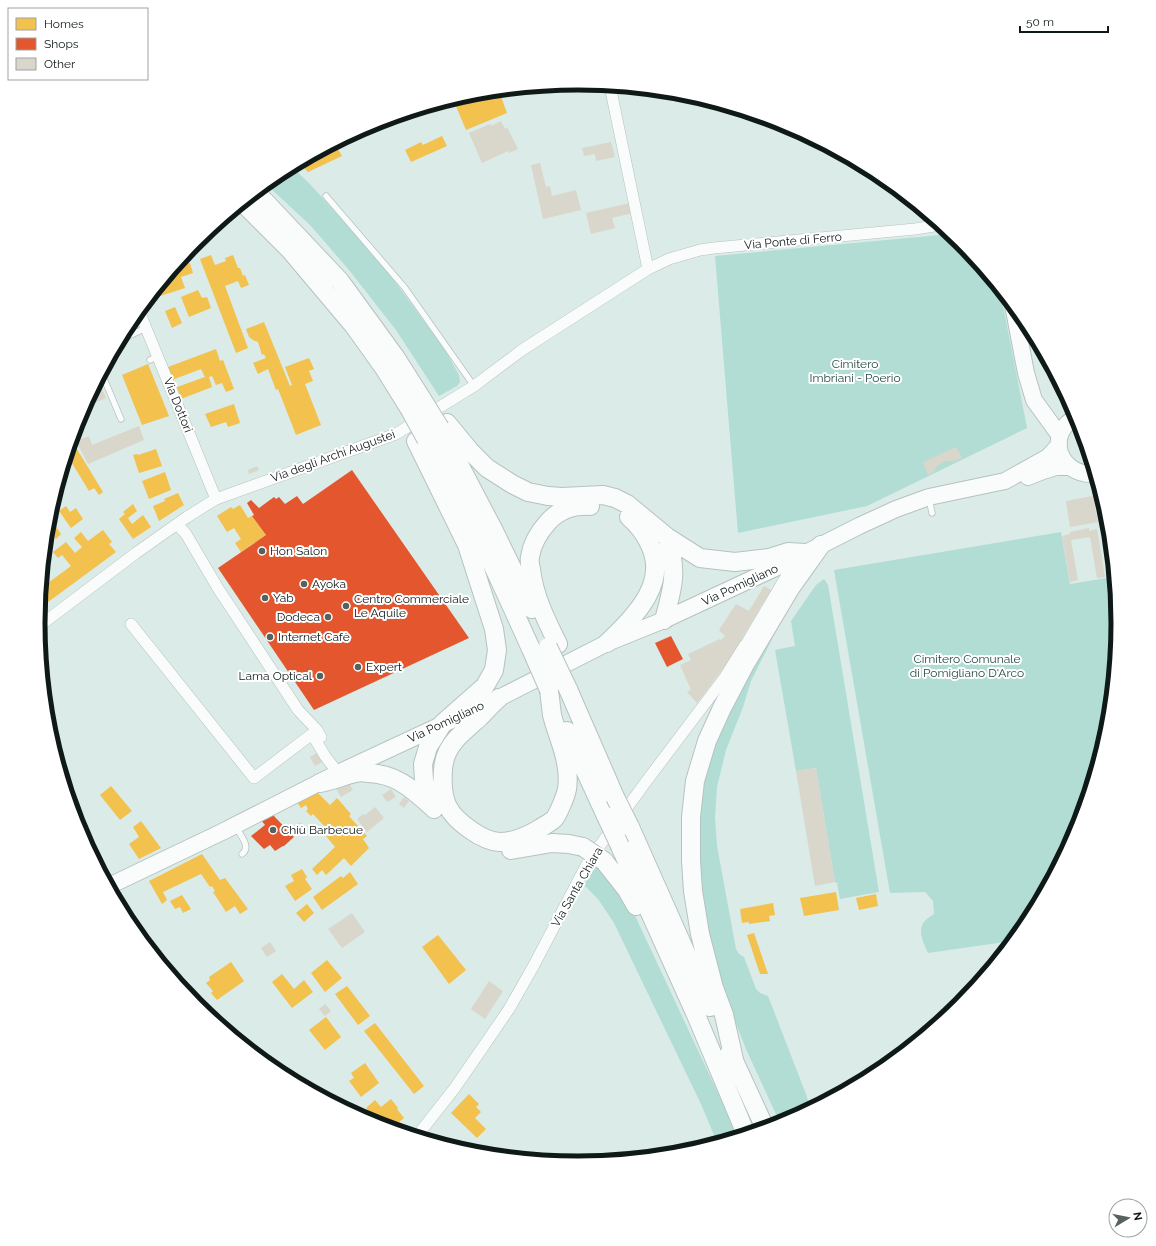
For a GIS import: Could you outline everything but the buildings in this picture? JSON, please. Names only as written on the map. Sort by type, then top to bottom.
[{"type":"highway","points":[[260,196],[335,275],[350,293],[396,358],[415,404],[493,529],[546,647],[572,688],[596,733],[605,773],[763,1123]]},
{"type":"highway","points":[[246,206],[290,250],[354,326],[384,368],[415,404],[432,433],[466,545],[494,629],[497,650],[494,670],[485,686],[443,723],[428,747],[423,764],[424,782],[434,809]]},
{"type":"highway","points":[[432,433],[470,451],[487,468],[528,492],[562,497],[603,495],[615,498],[627,504],[667,537],[700,558],[735,562],[769,558],[788,552],[805,553]]},
{"type":"highway","points":[[499,698],[457,739],[447,753],[443,766],[443,789],[448,806],[459,821],[467,827],[483,838],[497,842],[513,841],[528,835],[554,819],[567,789],[564,753],[552,714],[544,616],[535,593],[529,558],[540,531],[554,516],[567,509],[577,506],[606,507],[619,510],[640,527],[655,554],[656,566],[653,585],[635,615],[607,643]]},
{"type":"highway","points":[[664,620],[673,586],[674,570],[671,550],[667,537]]},
{"type":"highway","points":[[735,1064],[724,1015],[714,988],[700,934],[693,891],[691,817],[695,781],[707,741],[736,680],[791,587],[822,545]]},
{"type":"highway","points":[[549,690],[696,1015],[744,1129]]},
{"type":"highway","points":[[320,783],[331,782],[357,772],[388,775],[404,783],[434,809],[458,833],[472,842],[503,852],[552,843],[583,847],[604,861],[627,890],[673,983],[696,1015]]},
{"type":"main road","points":[[1016,320],[1026,372],[1034,400],[1060,440]]},
{"type":"main road","points":[[1030,388],[1050,410],[1061,415],[1069,416]]},
{"type":"main road","points":[[1071,421],[1063,429],[1060,440],[1060,453],[1069,467],[1077,472],[1090,476]]},
{"type":"main road","points":[[1005,481],[1048,457],[1060,440]]},
{"type":"main road","name":"Via Pomigliano","points":[[113,884],[235,826],[338,773],[499,698],[607,643],[664,620],[786,563],[896,509],[929,497],[1031,476],[1056,467],[1069,467]]},
{"type":"street","points":[[611,91],[648,269]]},
{"type":"street","name":"Via Ponte di Ferro","points":[[648,269],[669,259],[700,250],[933,226]]},
{"type":"street","name":"Via degli Archi Augustei","points":[[45,622],[136,553],[216,499],[396,434],[474,386],[522,350],[648,269]]},
{"type":"street","name":"Via Dottori","points":[[142,318],[154,358],[216,499]]},
{"type":"street","points":[[177,524],[181,538],[204,573]]},
{"type":"street","points":[[177,524],[186,534],[219,590],[298,710],[317,730],[332,755],[338,773]]},
{"type":"street","points":[[745,645],[784,580],[788,569],[786,563]]},
{"type":"street","points":[[131,624],[254,778],[312,734],[325,756],[338,773]]},
{"type":"street","name":"Via Santa Chiara","points":[[420,1132],[454,1089],[509,1009],[588,862],[645,783],[725,677],[745,645],[765,631]]},
{"type":"lane","points":[[326,196],[405,288],[474,386]]},
{"type":"lane","points":[[129,336],[146,328]]},
{"type":"lane","points":[[104,379],[121,419]]},
{"type":"lane","points":[[929,497],[932,513]]},
{"type":"lane","points":[[235,826],[246,844],[245,852],[242,854]]},
{"type":"green space","points":[[296,171],[310,184],[385,268],[445,350],[459,375],[460,382],[457,386],[439,396],[396,330],[349,270],[311,226],[271,188]]},
{"type":"green space","name":"Cimitero Imbriani - Poerio","points":[[943,235],[979,272],[1002,300],[1027,428],[867,506],[738,533],[715,256]]},
{"type":"green space","name":"Cimitero Comunale di Pomigliano D'Arco","points":[[1061,532],[1070,584],[1109,578],[1111,623],[1110,658],[1101,727],[1093,761],[1083,794],[1056,859],[1040,890],[1005,942],[928,953],[922,938],[921,929],[925,921],[934,914],[933,901],[925,892],[890,893],[834,570]]},
{"type":"green space","points":[[814,567],[817,568],[796,597],[774,635],[751,681],[743,707],[726,750],[717,787],[715,818],[717,846],[736,949],[739,954],[744,957],[756,989],[760,993],[768,996],[809,1103],[777,1117],[734,1019],[713,954],[705,920],[700,879],[698,808],[711,746],[735,697]]},
{"type":"green space","points":[[824,579],[828,585],[879,892],[840,899],[837,883],[835,882],[816,768],[796,771],[775,650],[795,646],[791,621],[816,585]]},
{"type":"green space","points":[[597,864],[631,907],[736,1132],[715,1138],[700,1102],[614,923],[598,899],[584,885]]},
{"type":"place","name":"Hon Salon","points":[[262,551]]},
{"type":"place","name":"Ayoka","points":[[304,584]]},
{"type":"place","name":"Yab","points":[[265,598]]},
{"type":"place","name":"Centro Commerciale Le Aquile","points":[[346,606]]},
{"type":"place","name":"Dodeca","points":[[328,617]]},
{"type":"place","name":"Internet Cafè","points":[[270,637]]},
{"type":"place","name":"Expert","points":[[358,667]]},
{"type":"place","name":"Lama Optical","points":[[320,676]]},
{"type":"place","name":"Chiù Barbecue","points":[[273,830]]}]
